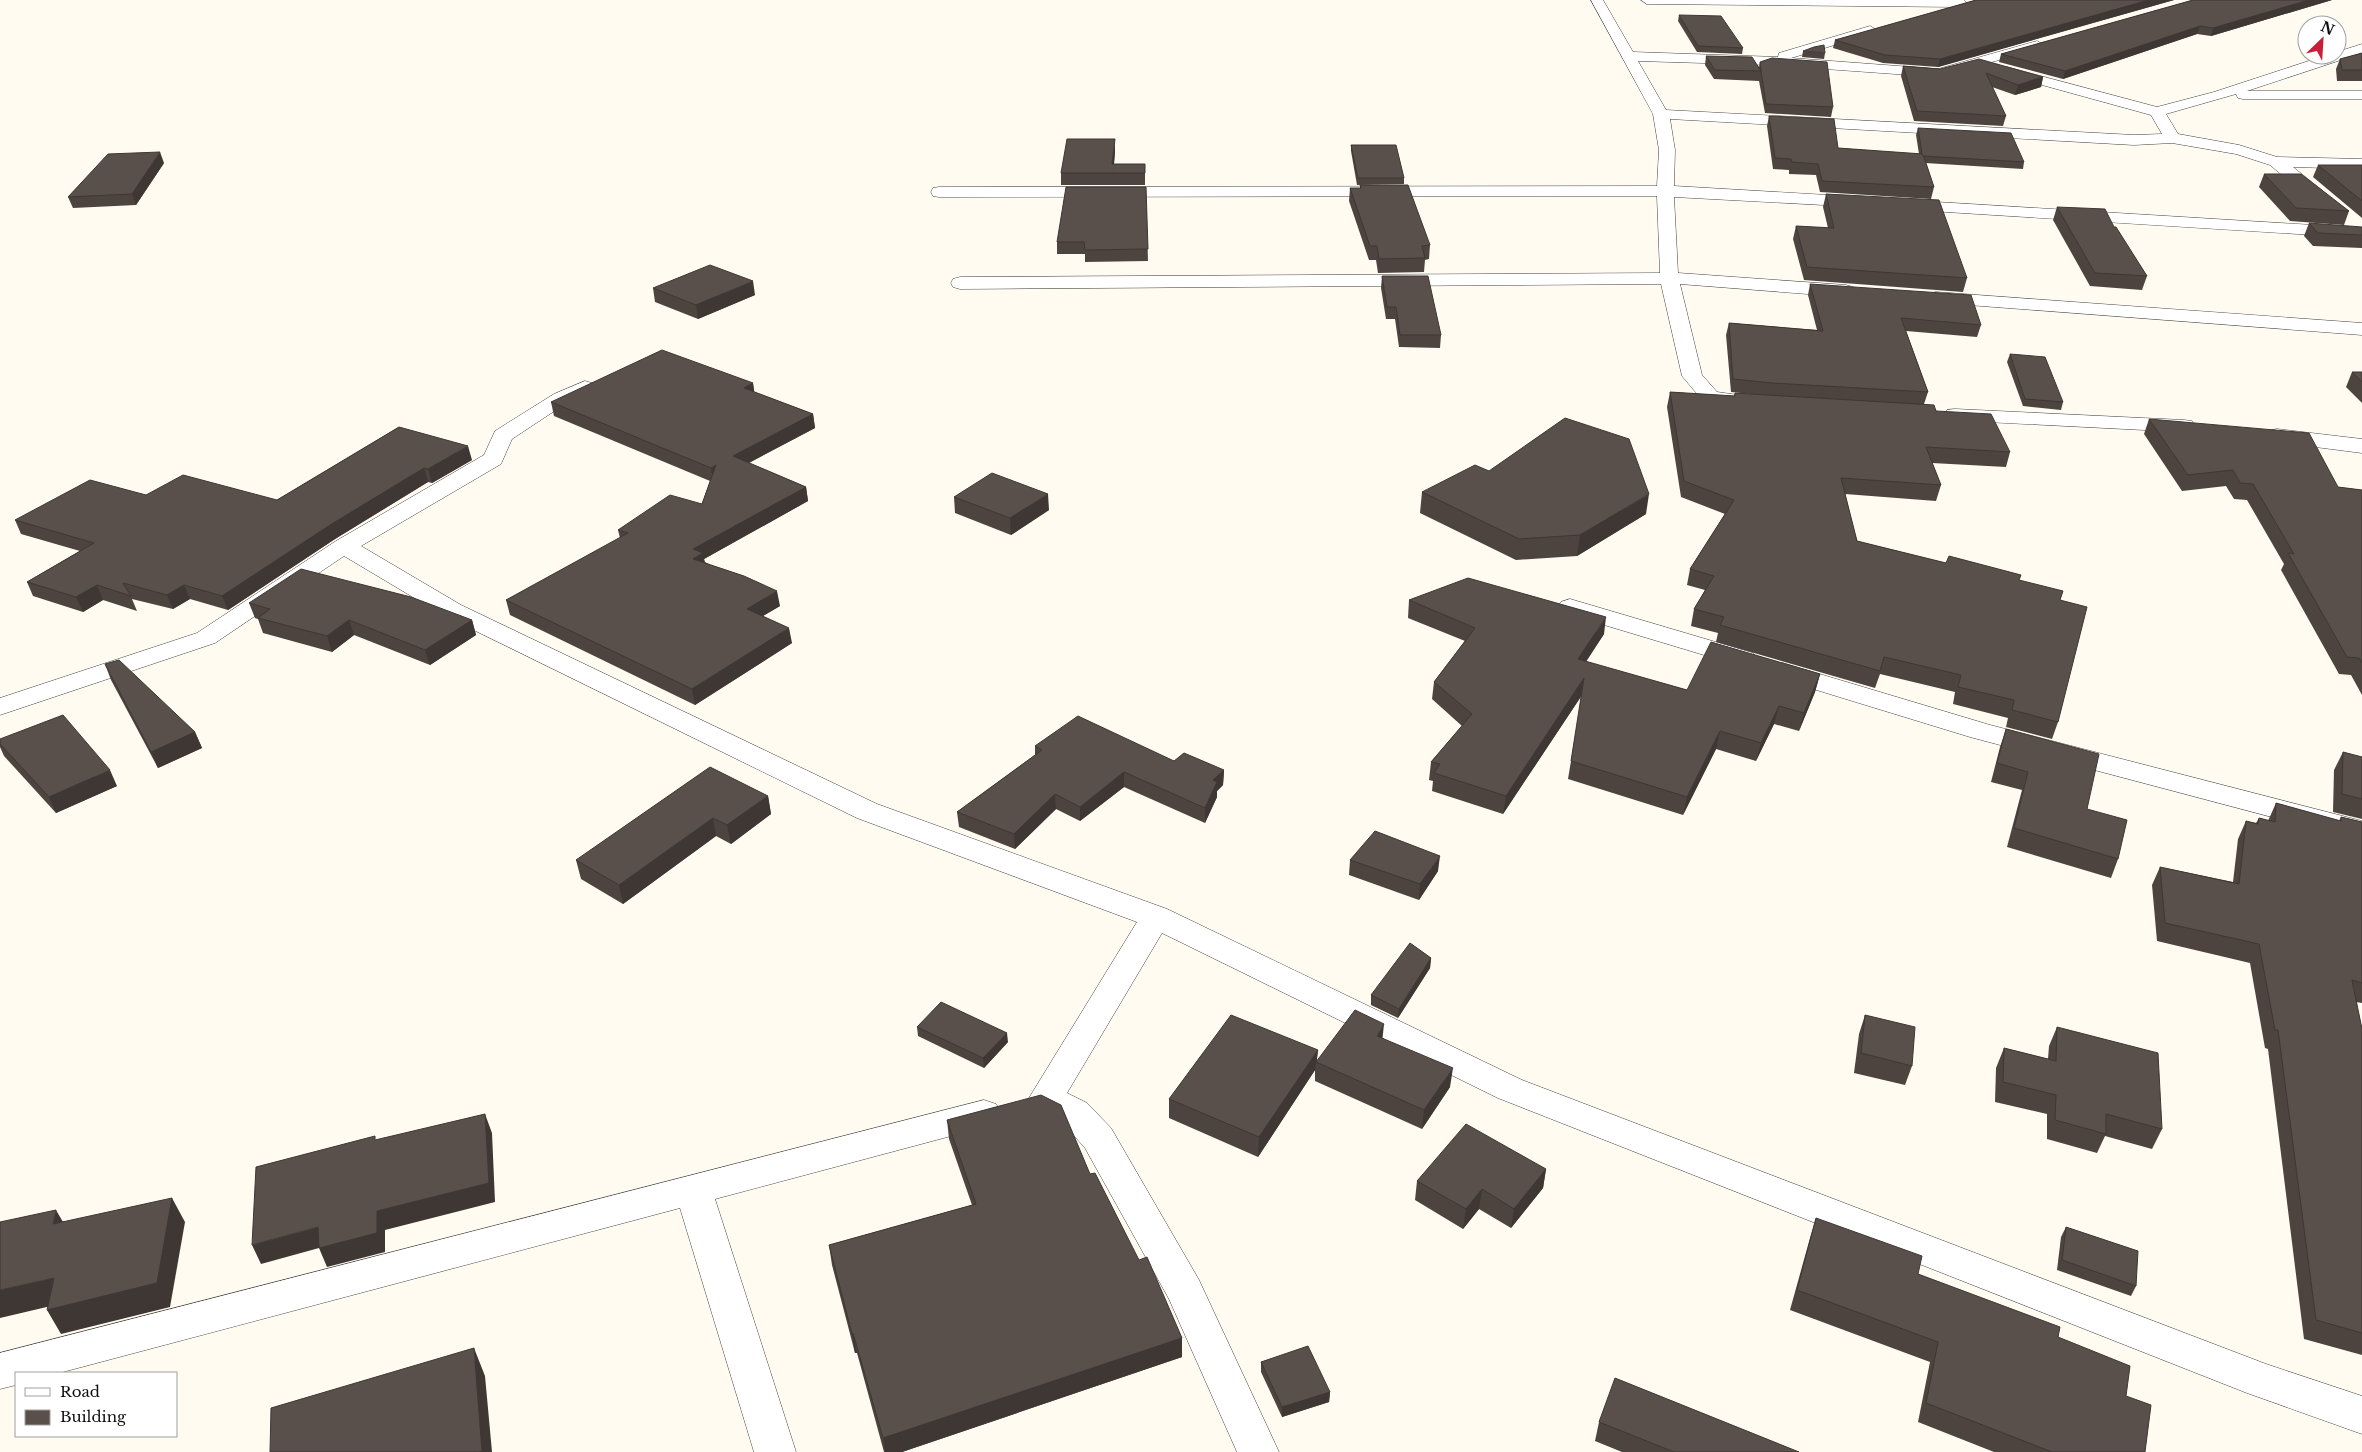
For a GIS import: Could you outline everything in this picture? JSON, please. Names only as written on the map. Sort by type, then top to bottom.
[{"type":"street","points":[[1597,0],[1661,114],[1668,150],[1665,191],[1670,278],[1692,376],[1711,398],[1760,402]]},
{"type":"street","points":[[1647,0],[1966,2]]},
{"type":"street","points":[[1915,17],[1966,2]]},
{"type":"street","points":[[1768,61],[1887,25]]},
{"type":"street","points":[[1627,56],[1768,61],[1938,73],[2052,41]]},
{"type":"street","points":[[1976,62],[2157,112],[2218,95],[2362,48]]},
{"type":"street","points":[[2218,95],[2362,95]]},
{"type":"street","points":[[2157,112],[2172,138]]},
{"type":"street","points":[[1661,114],[2084,138],[2134,140],[2172,138],[2239,150],[2276,162],[2362,164]]},
{"type":"street","points":[[2276,162],[2328,204]]},
{"type":"street","points":[[939,192],[1665,191],[2362,233]]},
{"type":"street","points":[[960,283],[1670,278],[1867,293]]},
{"type":"street","points":[[1917,296],[2362,329]]},
{"type":"street","points":[[0,707],[206,638],[344,546],[493,459],[503,436],[561,398],[605,378]]},
{"type":"street","points":[[1938,414],[2205,428]]},
{"type":"street","points":[[2254,433],[2362,446]]},
{"type":"street","points":[[344,546],[452,610],[867,811],[1156,917],[1510,1089],[2261,1380],[2362,1415]]},
{"type":"street","points":[[1549,601],[1980,731],[2362,831]]},
{"type":"street","points":[[1046,1098],[1156,917]]},
{"type":"street","points":[[0,1371],[1046,1098],[1075,1113],[1098,1138],[1185,1292],[1258,1452]]},
{"type":"street","points":[[692,1189],[775,1452]]},
{"type":"building","points":[[1976,0],[2149,0],[1940,59],[1885,55],[1835,40]]},
{"type":"building","points":[[2193,0],[2309,0],[2213,28],[2200,26],[2065,71],[2001,54]]},
{"type":"building","points":[[1679,15],[1721,16],[1743,48],[1698,46]]},
{"type":"building","points":[[1824,45],[1825,53],[1803,51],[1814,47]]},
{"type":"building","points":[[2362,53],[2362,70],[2342,70],[2341,65],[2347,65],[2347,57]]},
{"type":"building","points":[[1706,56],[1752,57],[1761,71],[1715,70]]},
{"type":"building","points":[[1772,58],[1827,62],[1833,107],[1766,104],[1760,62]]},
{"type":"building","points":[[1979,59],[2043,77],[2018,85],[1986,73],[2006,116],[1917,111],[1903,66],[1940,69]]},
{"type":"building","points":[[1769,116],[1834,119],[1838,148],[1923,154],[1934,187],[1822,181],[1818,164],[1792,162],[1791,159],[1775,158]]},
{"type":"building","points":[[1918,128],[2011,133],[2024,162],[1923,156]]},
{"type":"building","points":[[1067,139],[1115,139],[1112,164],[1145,164],[1145,173],[1061,173]]},
{"type":"building","points":[[1351,145],[1396,145],[1404,178],[1358,178]]},
{"type":"building","points":[[160,152],[132,194],[68,197],[108,154]]},
{"type":"building","points":[[2318,165],[2362,165],[2362,201]]},
{"type":"building","points":[[2264,174],[2301,174],[2349,211],[2296,208]]},
{"type":"building","points":[[1360,185],[1408,185],[1430,245],[1422,246],[1425,258],[1379,259],[1377,246],[1370,246],[1350,188],[1361,188]]},
{"type":"building","points":[[1066,187],[1146,187],[1148,249],[1085,250],[1084,242],[1057,242]]},
{"type":"building","points":[[1826,194],[1939,200],[1967,278],[1807,267],[1796,226],[1834,228]]},
{"type":"building","points":[[2057,207],[2105,209],[2114,227],[2116,227],[2147,276],[2095,273]]},
{"type":"building","points":[[2309,223],[2362,227],[2362,235],[2318,233]]},
{"type":"building","points":[[710,265],[753,281],[696,305],[653,288]]},
{"type":"building","points":[[1382,276],[1428,276],[1441,335],[1400,335],[1396,307],[1387,307]]},
{"type":"building","points":[[1810,284],[1971,295],[1981,325],[1901,318],[1928,392],[1733,379],[1729,323],[1823,331]]},
{"type":"building","points":[[662,350],[753,383],[744,388],[813,414],[733,456],[806,487],[693,549],[703,553],[693,559],[744,576],[777,591],[747,609],[789,628],[692,689],[506,600],[628,533],[618,530],[670,495],[702,504],[716,465],[711,468],[551,402]]},
{"type":"building","points":[[2010,354],[2045,357],[2063,402],[2025,399]]},
{"type":"building","points":[[2352,372],[2362,372],[2362,382]]},
{"type":"building","points":[[1670,392],[1735,396],[1735,393],[1934,405],[1936,411],[1991,414],[2010,452],[1926,447],[1941,485],[1841,478],[1857,541],[1946,563],[1949,556],[2021,575],[2019,580],[2063,591],[2060,600],[2087,607],[2058,722],[2012,710],[2014,700],[1958,687],[1961,675],[1884,657],[1880,671],[1720,625],[1724,617],[1694,609],[1714,576],[1690,569],[1734,500],[1684,481]]},
{"type":"building","points":[[1565,418],[1629,439],[1649,494],[1580,535],[1519,539],[1422,492],[1475,465],[1489,471]]},
{"type":"building","points":[[2149,419],[2309,433],[2338,487],[2362,490],[2362,663],[2359,658],[2347,657],[2288,553],[2294,554],[2253,484],[2240,483],[2233,470],[2188,475]]},
{"type":"building","points":[[399,427],[468,446],[428,469],[424,468],[330,525],[222,596],[184,585],[167,595],[123,583],[131,596],[97,585],[76,597],[27,582],[94,543],[15,520],[90,480],[146,495],[183,475],[277,500]]},
{"type":"building","points":[[992,473],[1048,494],[1010,518],[954,497]]},
{"type":"building","points":[[301,569],[411,597],[472,620],[425,650],[349,620],[327,636],[258,618],[270,609],[249,603]]},
{"type":"building","points":[[1468,578],[1606,617],[1578,659],[1687,690],[1711,642],[1820,674],[1804,713],[1779,706],[1761,743],[1720,731],[1687,797],[1571,761],[1584,678],[1506,796],[1434,773],[1440,764],[1431,762],[1472,714],[1434,682],[1475,628],[1409,600]]},
{"type":"building","points":[[119,660],[195,732],[151,752],[105,664]]},
{"type":"building","points":[[63,715],[110,770],[49,797],[0,744],[0,739]]},
{"type":"building","points":[[1078,716],[1174,761],[1184,753],[1224,770],[1213,780],[1217,782],[1205,808],[1124,772],[1080,807],[1055,794],[1014,834],[957,812],[1042,750],[1035,746]]},
{"type":"building","points":[[2006,729],[2099,754],[2087,809],[2127,820],[2118,859],[2014,828],[2028,772],[1997,763]]},
{"type":"building","points":[[2343,752],[2362,757],[2362,799],[2342,794]]},
{"type":"building","points":[[710,767],[768,796],[727,825],[713,818],[619,885],[576,860]]},
{"type":"building","points":[[2276,803],[2341,821],[2341,817],[2362,822],[2362,983],[2352,980],[2362,1029],[2362,1333],[2316,1320],[2278,1030],[2275,1030],[2259,944],[2165,923],[2160,867],[2239,884],[2246,821],[2258,824],[2259,818],[2275,822]]},
{"type":"building","points":[[1375,831],[1440,856],[1420,884],[1350,860]]},
{"type":"building","points":[[1410,943],[1431,958],[1399,1009],[1371,995]]},
{"type":"building","points":[[941,1002],[1007,1033],[983,1058],[917,1027]]},
{"type":"building","points":[[1355,1010],[1384,1024],[1377,1036],[1453,1068],[1424,1110],[1316,1062]]},
{"type":"building","points":[[1231,1015],[1318,1050],[1259,1137],[1169,1099]]},
{"type":"building","points":[[1865,1015],[1915,1027],[1912,1066],[1861,1053]]},
{"type":"building","points":[[2057,1027],[2158,1053],[2162,1129],[2106,1114],[2106,1134],[2055,1120],[2056,1095],[2003,1082],[2004,1048],[2056,1061]]},
{"type":"building","points":[[1041,1095],[1061,1105],[1090,1174],[1095,1173],[1139,1260],[1147,1257],[1182,1338],[883,1438],[852,1334],[829,1245],[976,1204],[947,1120]]},
{"type":"building","points":[[485,1114],[489,1183],[377,1211],[377,1233],[319,1248],[318,1227],[252,1245],[256,1167],[375,1136],[375,1140]]},
{"type":"building","points":[[1466,1124],[1546,1169],[1514,1209],[1482,1189],[1466,1209],[1417,1181]]},
{"type":"building","points":[[172,1198],[157,1283],[47,1310],[54,1278],[0,1290],[0,1222],[56,1210],[53,1224]]},
{"type":"building","points":[[1816,1218],[1922,1256],[1918,1274],[2060,1327],[2058,1337],[2130,1366],[2126,1396],[2151,1405],[2145,1452],[2052,1452],[1926,1403],[1938,1342],[1797,1290]]},
{"type":"building","points":[[2066,1227],[2138,1251],[2136,1286],[2062,1260]]},
{"type":"building","points":[[1308,1346],[1330,1392],[1282,1407],[1261,1362]]},
{"type":"building","points":[[474,1348],[482,1451],[270,1452],[271,1408]]},
{"type":"building","points":[[1615,1378],[1799,1452],[1674,1452],[1599,1422]]}]
